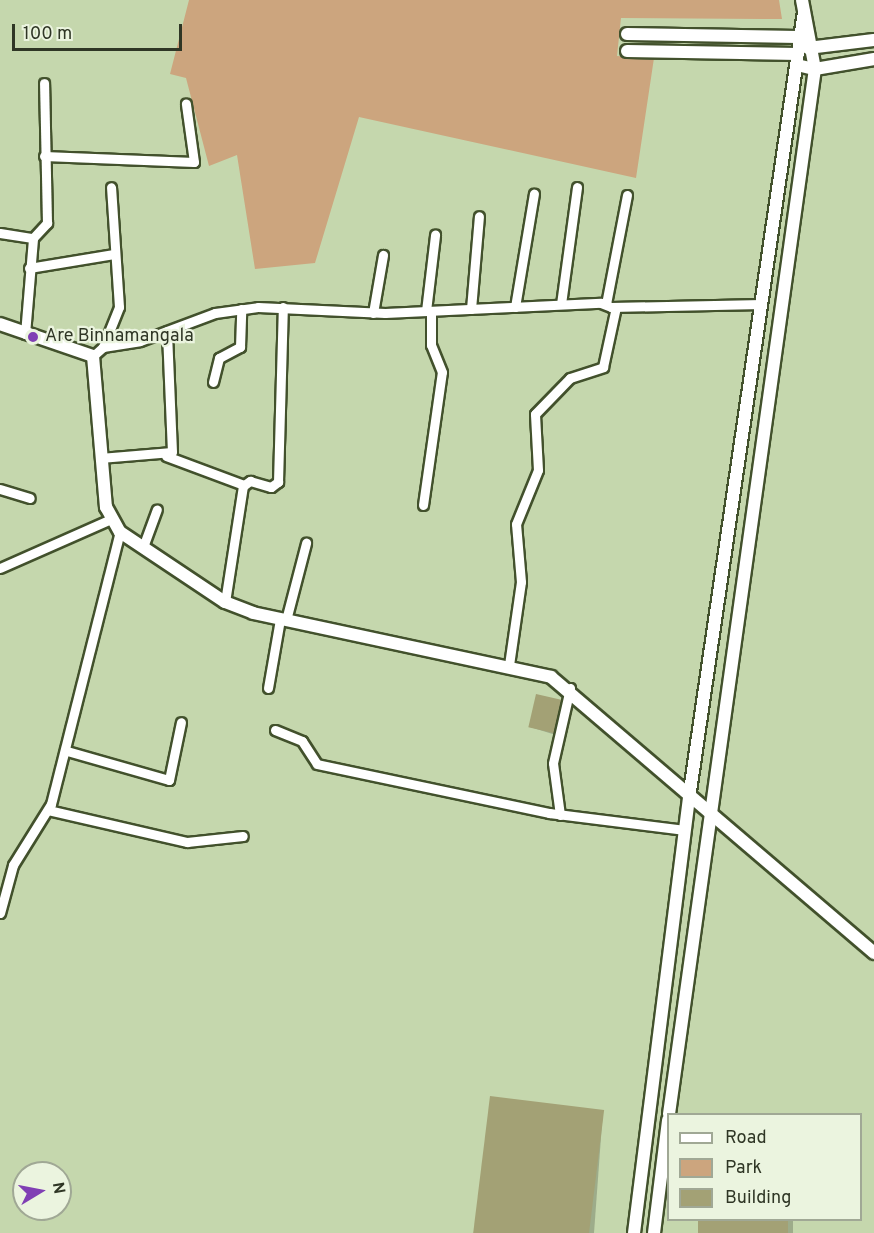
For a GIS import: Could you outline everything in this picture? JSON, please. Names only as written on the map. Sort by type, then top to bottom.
[{"type":"main road","points":[[634,1233],[689,798],[762,304],[803,6]]},
{"type":"main road","points":[[669,1113],[815,69],[815,50],[803,6]]},
{"type":"main road","points":[[627,34],[798,50],[815,69]]},
{"type":"main road","points":[[627,51],[815,50],[874,40]]},
{"type":"main road","points":[[815,69],[874,59]]},
{"type":"main road","points":[[1,327],[93,356],[100,458],[111,519],[120,532],[225,602],[283,620],[509,665],[570,688],[689,798],[874,953]]},
{"type":"main road","points":[[654,1233],[667,1135]]},
{"type":"street","points":[[25,334],[33,238],[47,223],[44,83]]},
{"type":"street","points":[[44,156],[194,162],[186,104]]},
{"type":"street","points":[[93,356],[103,347],[119,307],[111,187]]},
{"type":"street","points":[[561,304],[577,187]]},
{"type":"street","points":[[515,307],[534,194]]},
{"type":"street","points":[[606,304],[627,195]]},
{"type":"street","points":[[471,309],[479,216]]},
{"type":"street","points":[[0,233],[33,238]]},
{"type":"street","points":[[423,505],[442,372],[431,345],[429,311],[435,235]]},
{"type":"street","points":[[29,268],[114,254]]},
{"type":"street","points":[[373,313],[383,255]]},
{"type":"street","points":[[103,347],[241,309],[283,307],[373,313],[561,304],[606,304],[616,307],[762,304]]},
{"type":"street","points":[[100,458],[143,451],[166,456],[244,485],[278,482],[283,307]]},
{"type":"street","points":[[509,665],[521,575],[516,524],[538,470],[535,414],[570,378],[603,367],[616,307]]},
{"type":"street","points":[[213,382],[219,358],[240,346],[241,309]]},
{"type":"street","points":[[166,456],[171,452],[167,331]]},
{"type":"street","points":[[225,602],[244,485]]},
{"type":"street","points":[[0,489],[30,498]]},
{"type":"street","points":[[143,548],[158,509]]},
{"type":"street","points":[[0,568],[111,519]]},
{"type":"street","points":[[0,913],[13,865],[48,810],[67,751],[120,532]]},
{"type":"street","points":[[268,688],[283,620],[306,543]]},
{"type":"street","points":[[560,815],[553,763],[570,688]]},
{"type":"street","points":[[67,751],[169,780],[181,722]]},
{"type":"street","points":[[274,730],[302,741],[317,764],[560,815],[685,830]]},
{"type":"street","points":[[48,810],[187,842],[243,836]]},
{"type":"green space","points":[[189,0],[779,0],[782,19],[621,18],[617,56],[654,58],[636,178],[359,117],[315,263],[255,269],[237,155],[209,166],[186,78],[170,74]]},
{"type":"building","points":[[536,694],[563,700],[556,733],[528,727]]},
{"type":"building","points":[[490,1096],[604,1110],[589,1233],[473,1233]]},
{"type":"building","points":[[698,1221],[788,1221],[788,1233],[698,1233]]},
{"type":"place","name":"Are Binnamangala","points":[[33,337]]}]
